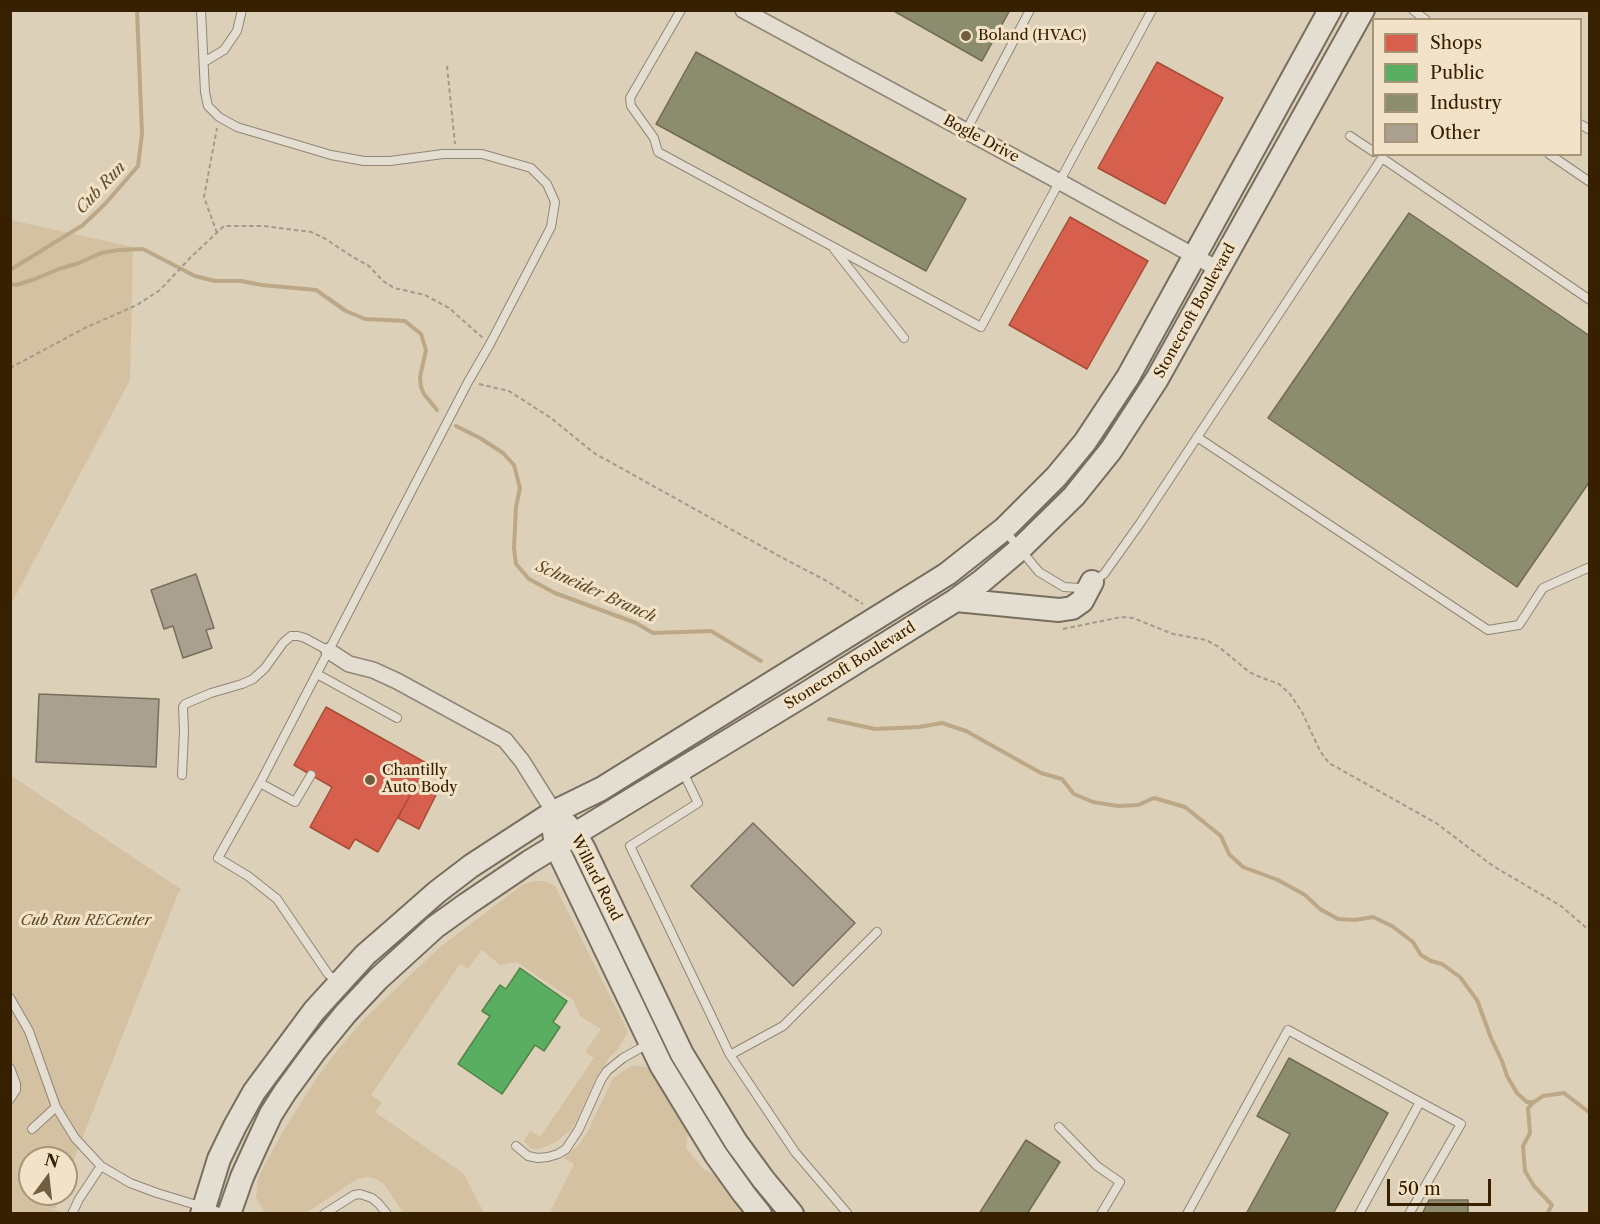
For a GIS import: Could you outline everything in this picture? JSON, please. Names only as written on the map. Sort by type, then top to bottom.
[{"type":"main road","name":"Stonecroft Boulevard","points":[[203,1210],[219,1159],[235,1126],[254,1092],[297,1031],[365,955],[436,892],[471,866],[554,812],[601,789],[946,574],[1004,529],[1056,477],[1085,442],[1128,377],[1330,10]]},
{"type":"main road","name":"Stonecroft Boulevard","points":[[227,1214],[271,1114],[303,1067],[346,1013],[378,979],[435,927],[529,862],[956,600],[1021,548],[1074,496],[1111,450],[1157,379],[1362,10]]},
{"type":"main road","points":[[956,600],[1059,610],[1072,608],[1082,601],[1092,582]]},
{"type":"main road","name":"Willard Road","points":[[554,812],[554,827],[566,840],[661,1065],[716,1155],[760,1214]]},
{"type":"main road","name":"Willard Road","points":[[566,840],[584,849],[682,1054],[736,1142],[792,1214]]},
{"type":"street","name":"Bogle Drive","points":[[743,10],[1218,269]]},
{"type":"street","points":[[329,651],[348,664],[373,670],[397,681],[505,740],[522,761],[554,812]]},
{"type":"lane","points":[[201,10],[205,92],[208,106],[219,117],[237,127],[331,155],[364,161],[390,161],[443,154],[482,154],[531,168],[547,184],[555,202],[551,227],[260,783],[218,858],[248,876],[277,899],[328,974],[339,982]]},
{"type":"lane","points":[[204,62],[224,50],[237,31],[242,10]]},
{"type":"lane","points":[[681,10],[630,98],[631,106],[654,138],[658,152],[981,327],[1152,10]]},
{"type":"lane","points":[[966,131],[1030,10]]},
{"type":"lane","points":[[1350,136],[1372,151]]},
{"type":"lane","points":[[1004,529],[1039,572],[1064,587],[1080,588],[1104,574],[1141,522],[1380,156],[1590,300]]},
{"type":"lane","points":[[1552,156],[1590,182]]},
{"type":"lane","points":[[831,246],[904,338]]},
{"type":"lane","points":[[1197,437],[1488,630],[1519,625],[1543,588],[1590,567]]},
{"type":"lane","points":[[182,775],[183,707],[186,704],[253,679],[291,636],[298,636],[329,651]]},
{"type":"lane","points":[[317,674],[397,718]]},
{"type":"lane","points":[[682,768],[698,803],[630,846],[730,1055],[795,1152],[848,1214]]},
{"type":"lane","points":[[260,783],[296,802],[311,775]]},
{"type":"lane","points":[[730,1055],[783,1026],[877,932]]},
{"type":"lane","points":[[10,998],[29,1031],[56,1107],[75,1138],[101,1166],[130,1183],[157,1194],[203,1210],[227,1214]]},
{"type":"lane","points":[[1187,1214],[1288,1030],[1461,1124],[1409,1214]]},
{"type":"lane","points":[[516,1146],[528,1156],[538,1158],[558,1154],[566,1149],[579,1129],[607,1071],[623,1058],[650,1043]]},
{"type":"lane","points":[[10,1068],[16,1084],[16,1090],[10,1099]]},
{"type":"lane","points":[[1359,1214],[1420,1102]]},
{"type":"lane","points":[[32,1129],[56,1107]]},
{"type":"lane","points":[[1059,1127],[1097,1166],[1120,1182],[1101,1214]]},
{"type":"lane","points":[[72,1214],[101,1166]]},
{"type":"lane","points":[[324,1214],[354,1195],[360,1194],[372,1198],[387,1214]]},
{"type":"path","points":[[447,66],[455,140]]},
{"type":"path","points":[[217,233],[204,197],[219,117]]},
{"type":"path","points":[[10,368],[76,332],[137,305],[160,290],[224,226],[264,226],[311,232],[369,266],[383,281],[394,288],[425,295],[449,308],[490,344]]},
{"type":"path","points":[[468,382],[509,391],[551,418],[594,453],[825,580],[870,609]]},
{"type":"path","points":[[1059,629],[1121,617],[1133,618],[1173,634],[1206,640],[1219,647],[1248,671],[1279,684],[1290,694],[1302,712],[1320,751],[1329,763],[1436,823],[1493,866],[1561,906],[1590,931]]},
{"type":"green space","points":[[11,220],[133,247],[130,380],[11,604]]},
{"type":"green space","name":"Cub Run RECenter","points":[[10,775],[182,890],[179,891],[78,1149],[78,1146],[18,1146],[18,1206],[40,1206],[64,1213],[11,1213]]},
{"type":"green space","points":[[544,881],[555,886],[628,1032],[595,1080],[571,1130],[556,1142],[540,1149],[531,1149],[524,1141],[530,1131],[540,1137],[594,1058],[585,1052],[601,1029],[580,1016],[573,1000],[517,962],[500,965],[482,950],[468,968],[460,964],[371,1095],[382,1102],[375,1112],[464,1174],[484,1213],[403,1213],[384,1184],[367,1177],[357,1179],[306,1213],[264,1212],[256,1197],[258,1180],[264,1166],[316,1079],[340,1047],[366,1017],[439,948],[522,885]]},
{"type":"green space","points":[[633,1065],[651,1068],[688,1131],[686,1148],[704,1170],[716,1174],[748,1214],[549,1214],[574,1164],[563,1158],[579,1145],[588,1131],[613,1078]]},
{"type":"building: Shops","points":[[1157,62],[1223,98],[1165,204],[1098,168]]},
{"type":"building: Shops","points":[[1070,217],[1148,261],[1087,369],[1009,325]]},
{"type":"building: Shops","points":[[326,707],[428,764],[378,852],[355,839],[349,849],[310,827],[332,787],[294,765]]},
{"type":"building: Shops","points":[[416,784],[436,795],[419,829],[398,818]]},
{"type":"building: Public","points":[[520,968],[567,1001],[553,1022],[560,1027],[544,1051],[535,1045],[502,1094],[458,1064],[490,1016],[482,1011],[500,985],[506,989]]},
{"type":"building: Industry","name":"Boland (HVAC)","points":[[892,10],[1010,10],[982,61]]},
{"type":"building: Industry","points":[[696,52],[966,199],[926,271],[656,124]]},
{"type":"building: Industry","points":[[1409,213],[1590,336],[1590,481],[1517,587],[1268,418]]},
{"type":"building: Industry","points":[[1289,1058],[1388,1113],[1333,1214],[1246,1214],[1290,1134],[1257,1116]]},
{"type":"building: Industry","points":[[1026,1140],[1060,1162],[1027,1214],[979,1214]]},
{"type":"building: Industry","points":[[1429,1200],[1468,1200],[1468,1214],[1422,1214]]},
{"type":"building: Other","points":[[196,574],[214,628],[206,630],[212,648],[183,658],[173,626],[164,629],[151,590]]},
{"type":"building: Other","points":[[39,694],[159,699],[156,767],[36,762]]},
{"type":"building: Other","points":[[753,823],[855,923],[793,986],[691,886]]},
{"type":"waterway","name":"Cub Run","points":[[10,270],[83,225],[106,203],[138,166],[142,134],[137,10]]},
{"type":"waterway","name":"Schneider Branch","points":[[10,284],[16,285],[35,279],[101,253],[143,249],[195,276],[215,281],[241,281],[316,290],[346,311],[365,319],[405,321],[421,334],[426,350],[420,377],[421,387],[437,410]]},
{"type":"waterway","name":"Schneider Branch","points":[[456,426],[503,453],[514,465],[520,488],[516,507],[514,548],[516,564],[529,579],[555,593],[636,623],[653,633],[711,631],[761,661]]},
{"type":"waterway","name":"Schneider Branch","points":[[829,719],[875,729],[919,727],[942,723],[966,731],[1041,773],[1062,779],[1074,794],[1093,802],[1118,806],[1138,805],[1154,798],[1185,807],[1221,836],[1229,854],[1243,867],[1278,880],[1305,895],[1320,909],[1338,919],[1355,920],[1373,917],[1392,926],[1413,942],[1421,955],[1442,964],[1460,977],[1477,1000],[1507,1076],[1517,1093],[1527,1102],[1534,1102],[1543,1096],[1564,1093],[1590,1113]]},
{"type":"waterway","points":[[1534,1102],[1528,1108],[1530,1133],[1523,1146],[1525,1171],[1534,1186],[1552,1205],[1547,1214]]},
{"type":"place","name":"Boland (HVAC)","points":[[966,36]]},
{"type":"place","name":"Chantilly Auto Body","points":[[370,780]]}]
